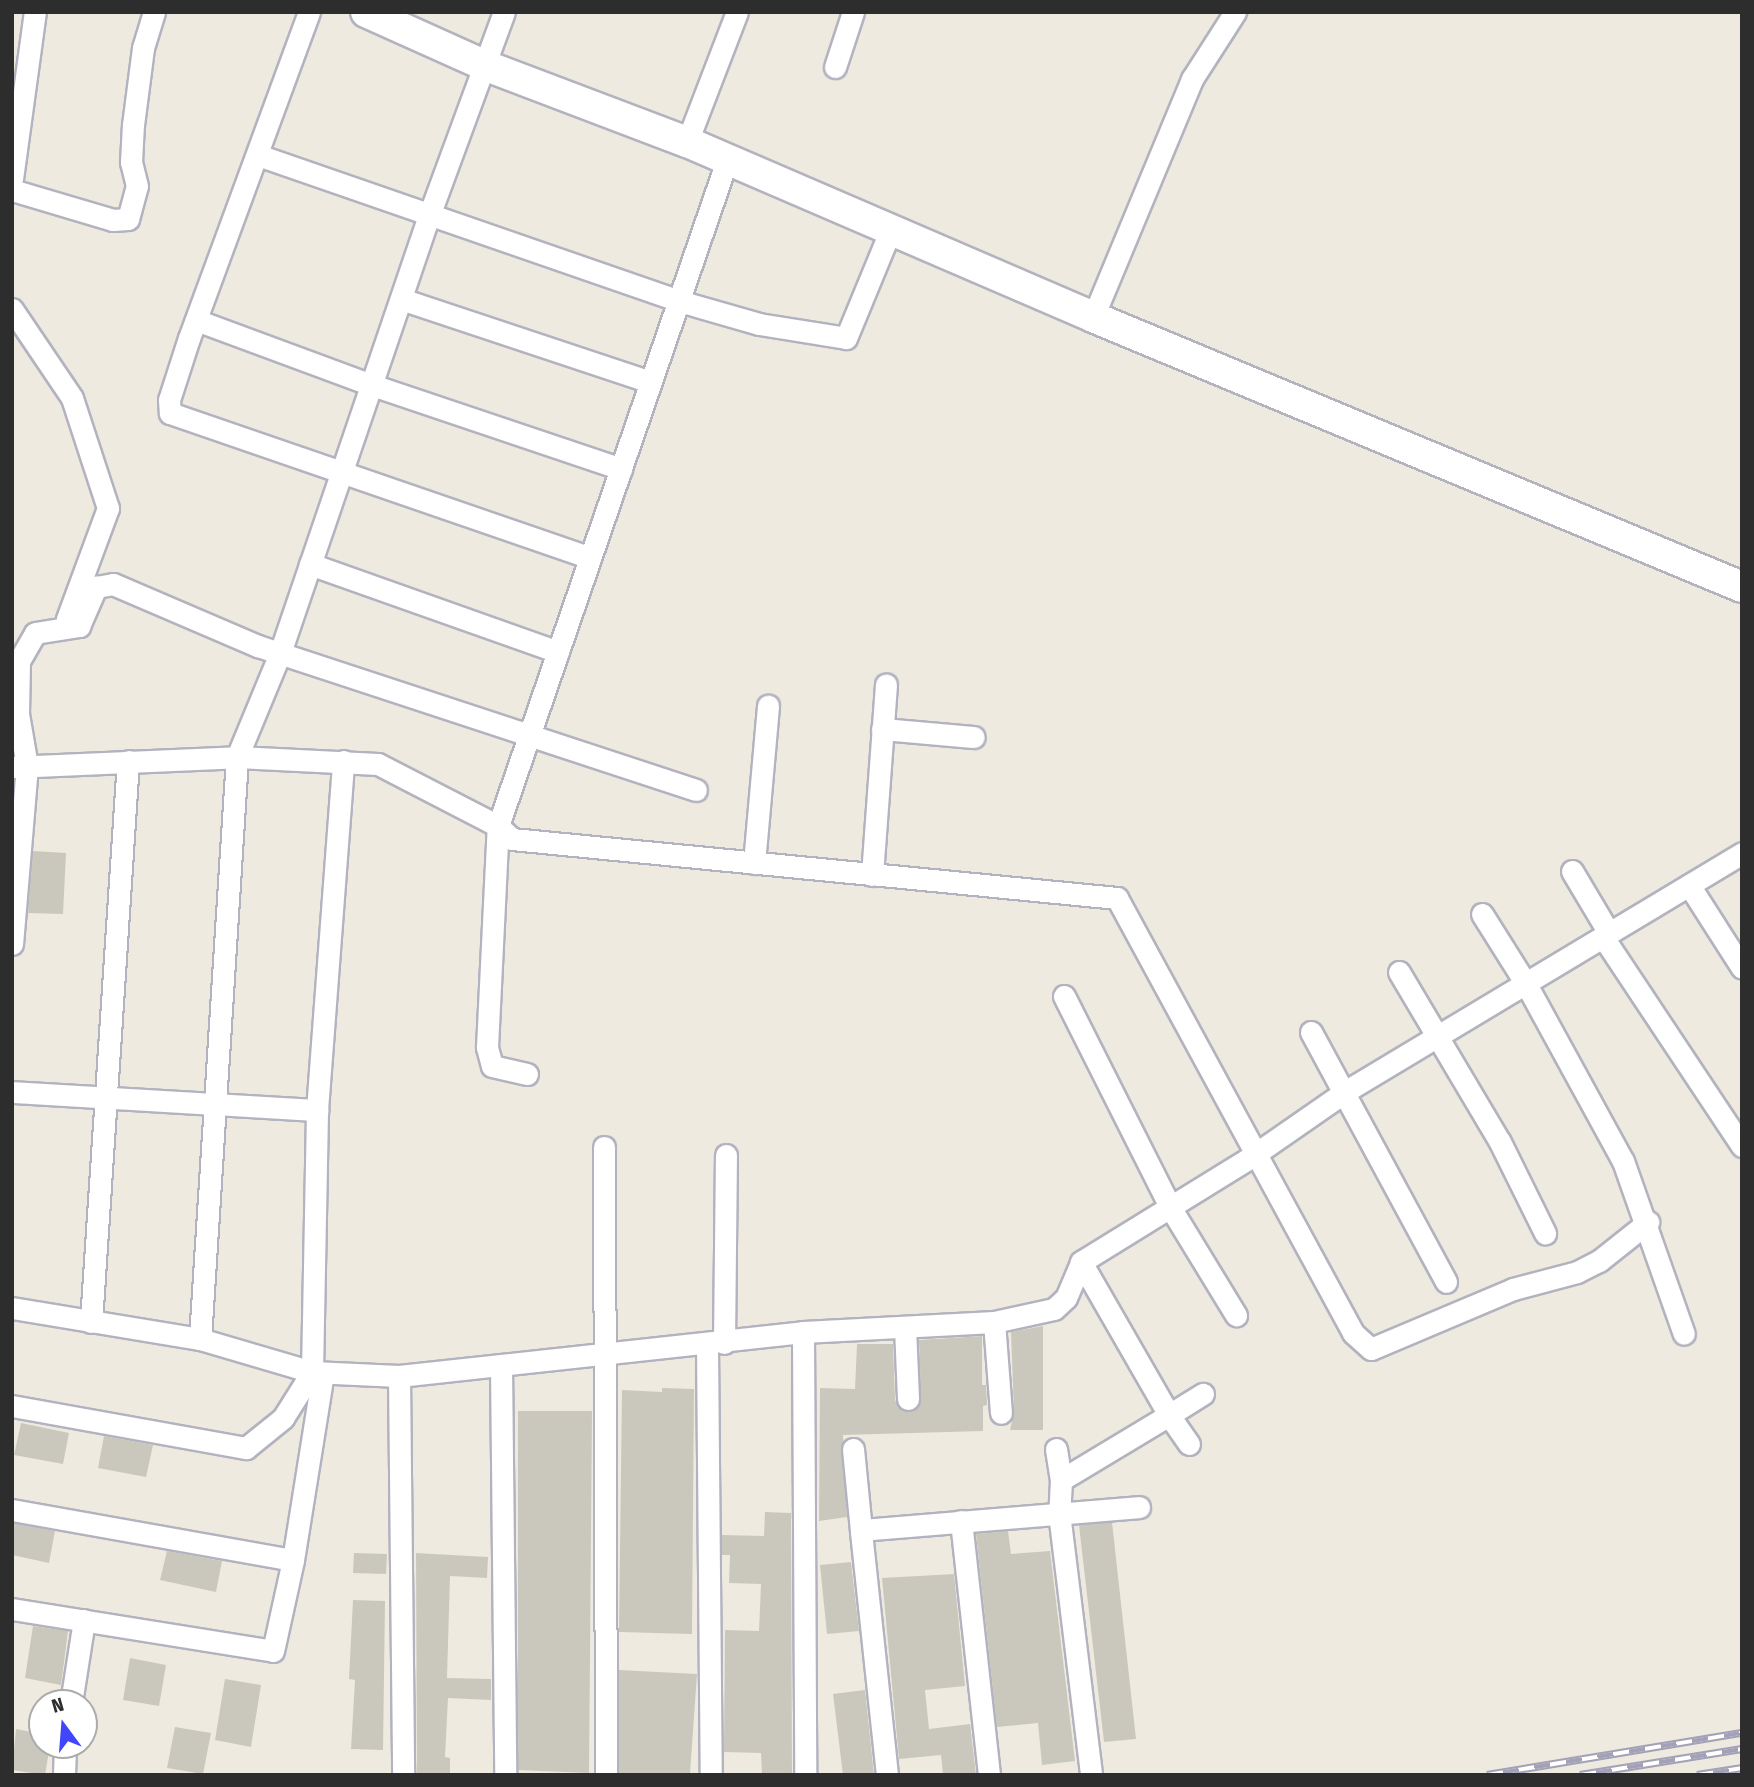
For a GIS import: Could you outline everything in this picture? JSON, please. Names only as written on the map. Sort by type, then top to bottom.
[{"type":"main road","points":[[366,12],[484,65],[687,142],[1093,317],[1742,587]]},
{"type":"street","points":[[12,179],[35,12]]},
{"type":"street","points":[[12,190],[113,220],[128,219],[137,186],[131,162],[136,99],[154,12]]},
{"type":"street","points":[[309,12],[196,320],[169,400],[170,413],[590,558]]},
{"type":"street","points":[[200,1339],[237,757],[280,653],[430,213],[504,12]]},
{"type":"street","points":[[687,142],[737,12]]},
{"type":"street","points":[[835,67],[853,12]]},
{"type":"street","points":[[1093,317],[1192,79],[1234,12]]},
{"type":"street","points":[[258,155],[679,301],[759,324],[846,338],[891,229]]},
{"type":"street","points":[[527,1074],[492,1066],[487,1047],[498,826],[727,160]]},
{"type":"street","points":[[401,299],[652,382]]},
{"type":"street","points":[[12,309],[72,398],[108,509],[66,619],[79,626]]},
{"type":"street","points":[[196,320],[372,385],[621,469]]},
{"type":"street","points":[[310,564],[558,652]]},
{"type":"street","points":[[79,626],[96,587],[113,584],[280,653],[530,739],[696,790]]},
{"type":"street","points":[[12,944],[20,766],[19,661],[35,633],[79,626]]},
{"type":"street","points":[[872,875],[886,685]]},
{"type":"street","points":[[754,863],[768,706]]},
{"type":"street","points":[[883,729],[974,737]]},
{"type":"street","points":[[20,766],[237,757],[378,764],[498,826],[512,839],[1117,898],[1254,1155],[1353,1333],[1371,1349],[1513,1289],[1577,1272],[1599,1261],[1648,1222]]},
{"type":"street","points":[[91,1322],[128,761]]},
{"type":"street","points":[[12,1609],[273,1651],[293,1560],[318,1372],[317,1110],[343,761]]},
{"type":"street","points":[[12,1308],[200,1339],[318,1372],[399,1376],[716,1344],[803,1332],[993,1322],[1054,1309],[1066,1298],[1081,1262],[1254,1155],[1346,1091],[1742,853]]},
{"type":"street","points":[[1572,871],[1606,935],[1742,1146]]},
{"type":"street","points":[[1689,885],[1742,968]]},
{"type":"street","points":[[1482,914],[1526,984],[1623,1161],[1648,1222],[1684,1334]]},
{"type":"street","points":[[1399,972],[1500,1142],[1545,1233]]},
{"type":"street","points":[[1064,996],[1170,1207],[1236,1315]]},
{"type":"street","points":[[1311,1032],[1346,1091],[1446,1282]]},
{"type":"street","points":[[12,1092],[317,1110]]},
{"type":"street","points":[[604,1147],[601,1356],[606,1775]]},
{"type":"street","points":[[710,1775],[716,1344],[726,1155]]},
{"type":"street","points":[[1081,1262],[1168,1415],[1189,1444]]},
{"type":"street","points":[[993,1322],[1001,1413]]},
{"type":"street","points":[[905,1327],[908,1399]]},
{"type":"street","points":[[803,1332],[805,1775]]},
{"type":"street","points":[[502,1365],[505,1775]]},
{"type":"street","points":[[12,1406],[246,1448],[283,1419],[318,1372]]},
{"type":"street","points":[[399,1376],[403,1775]]},
{"type":"street","points":[[1061,1480],[1203,1394]]},
{"type":"street","points":[[853,1449],[887,1775]]},
{"type":"street","points":[[1056,1449],[1061,1480],[1059,1513],[1091,1775]]},
{"type":"street","points":[[861,1530],[1139,1507]]},
{"type":"street","points":[[12,1510],[293,1560]]},
{"type":"street","points":[[961,1521],[989,1775]]},
{"type":"street","points":[[73,1689],[84,1620]]},
{"type":"building","points":[[33,851],[66,853],[63,914],[28,913]]},
{"type":"building","points":[[1043,1326],[1043,1430],[1010,1430],[1014,1412],[1011,1332]]},
{"type":"building","points":[[982,1336],[982,1385],[986,1385],[987,1405],[983,1406],[983,1431],[843,1435],[847,1517],[819,1521],[820,1388],[855,1389],[857,1344],[893,1344],[895,1400],[901,1410],[909,1412],[921,1399],[919,1340]]},
{"type":"building","points":[[662,1388],[694,1389],[692,1634],[619,1632],[622,1390],[662,1392]]},
{"type":"building","points":[[518,1411],[592,1411],[589,1773],[518,1770]]},
{"type":"building","points":[[21,1423],[69,1433],[63,1464],[14,1455]]},
{"type":"building","points":[[104,1436],[153,1445],[146,1477],[98,1468]]},
{"type":"building","points":[[765,1512],[791,1513],[792,1775],[762,1775],[761,1753],[724,1752],[725,1630],[759,1631],[761,1584],[729,1583],[730,1555],[722,1555],[722,1535],[764,1536]]},
{"type":"building","points":[[1112,1522],[1136,1739],[1104,1742],[1079,1525]]},
{"type":"building","points":[[12,1523],[55,1531],[49,1563],[12,1555]]},
{"type":"building","points":[[1008,1531],[1011,1554],[1050,1551],[1075,1761],[1042,1765],[1038,1723],[997,1727],[976,1534]]},
{"type":"building","points":[[167,1551],[222,1561],[216,1592],[160,1580]]},
{"type":"building","points":[[354,1553],[387,1554],[386,1574],[353,1573]]},
{"type":"building","points":[[416,1553],[488,1557],[487,1578],[450,1576],[447,1678],[491,1679],[491,1700],[448,1698],[445,1757],[450,1758],[450,1775],[417,1775]]},
{"type":"building","points":[[851,1562],[859,1631],[827,1634],[820,1565]]},
{"type":"building","points":[[954,1574],[965,1686],[925,1690],[929,1729],[970,1724],[976,1775],[943,1775],[941,1755],[899,1759],[882,1578]]},
{"type":"building","points":[[353,1600],[385,1601],[383,1750],[351,1749],[355,1680],[349,1679]]},
{"type":"building","points":[[33,1626],[68,1631],[61,1685],[25,1678]]},
{"type":"building","points":[[130,1658],[166,1665],[159,1706],[123,1700]]},
{"type":"building","points":[[619,1670],[697,1674],[690,1774],[619,1775]]},
{"type":"building","points":[[225,1679],[261,1685],[251,1747],[215,1740]]},
{"type":"building","points":[[865,1690],[874,1775],[843,1775],[833,1694]]},
{"type":"building","points":[[175,1727],[211,1733],[203,1774],[167,1768]]},
{"type":"building","points":[[16,1729],[28,1731],[28,1759],[48,1759],[45,1775],[12,1770]]},
{"type":"railway","points":[[1487,1775],[1742,1733]]},
{"type":"railway","points":[[1580,1775],[1742,1749]]},
{"type":"railway","points":[[1697,1775],[1742,1768]]}]
